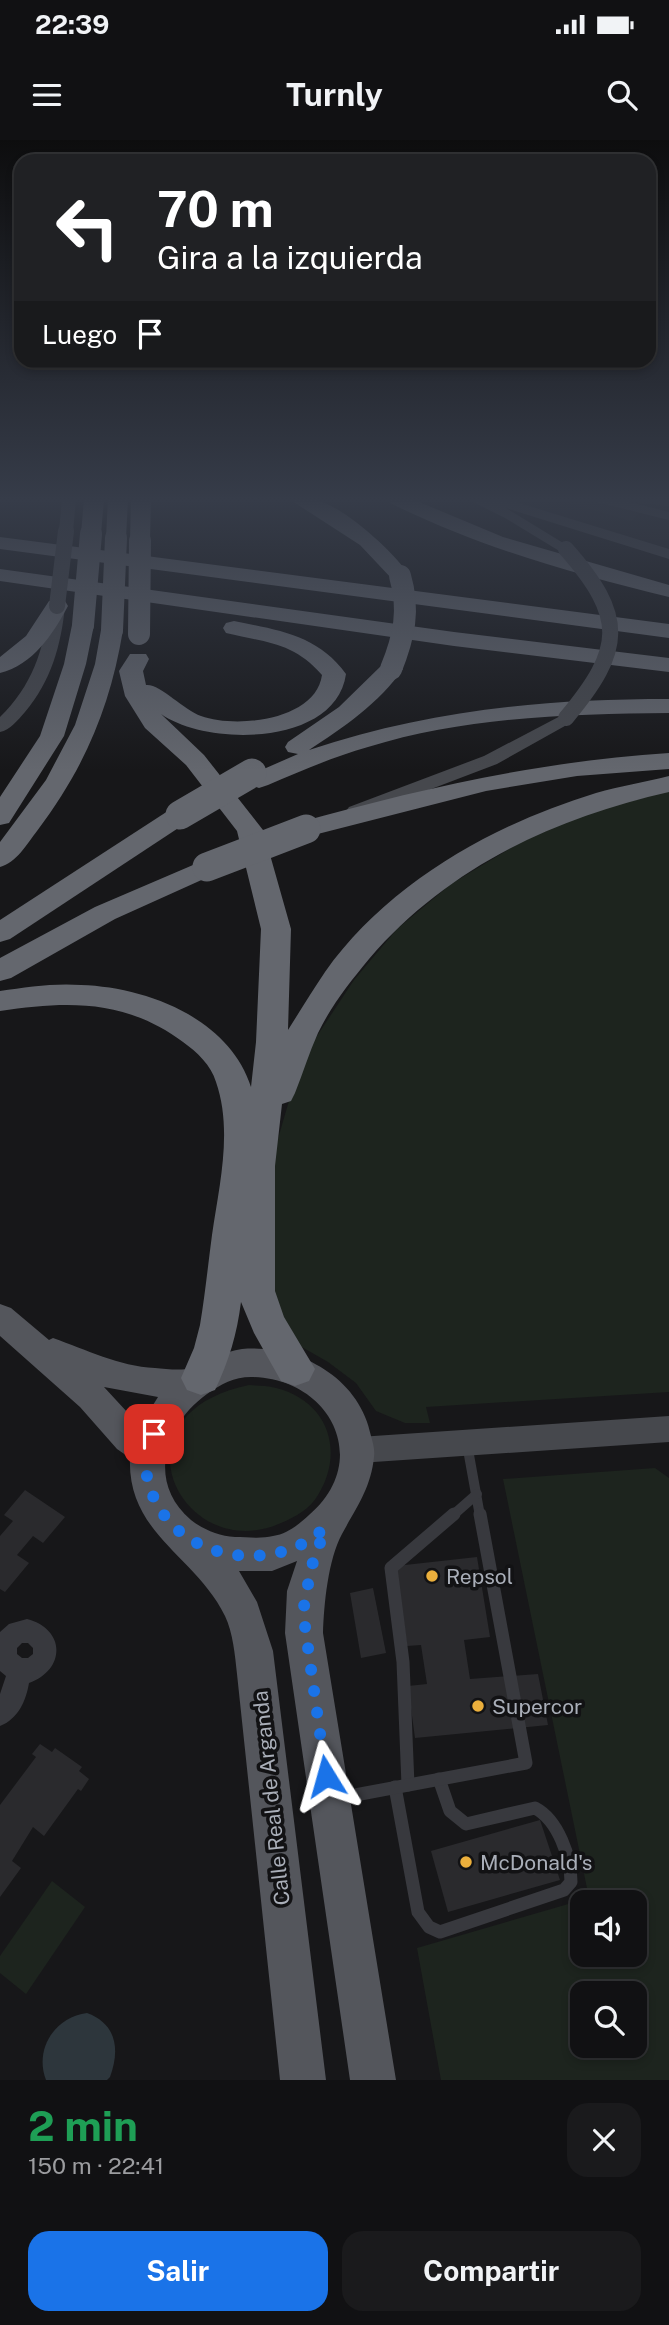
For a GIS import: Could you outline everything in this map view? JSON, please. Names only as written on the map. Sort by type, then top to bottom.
[{"type":"highway","points":[[0,817],[52,736],[75,664],[83,625],[86,590]]},
{"type":"highway","points":[[103,590],[454,639],[669,665]]},
{"type":"highway","points":[[0,859],[38,816],[86,734],[107,666],[114,590]]},
{"type":"highway","points":[[139,590],[138,646],[147,688],[159,703],[180,717],[205,726],[249,728],[286,721],[316,707],[331,690],[334,674],[315,653],[282,638],[173,615]]},
{"type":"highway","points":[[244,590],[669,645]]},
{"type":"highway","points":[[340,590],[669,631]]},
{"type":"highway","points":[[0,933],[153,835],[255,776],[337,722],[367,697],[391,669],[404,639],[408,616],[405,590]]},
{"type":"highway","points":[[0,593],[62,605]]},
{"type":"highway","points":[[26,600],[173,615],[669,681]]},
{"type":"highway","points":[[0,666],[19,657],[40,638],[62,605]]},
{"type":"highway","points":[[138,646],[131,671],[137,696],[154,723],[195,760],[250,830],[276,929],[272,1042],[258,1167],[257,1291],[267,1322],[295,1369]]},
{"type":"highway","points":[[255,776],[358,740],[464,716],[583,705],[669,706]]},
{"type":"highway","points":[[0,971],[105,913],[207,867],[306,829],[393,804],[493,782],[568,769],[669,761]]},
{"type":"highway","points":[[258,1167],[284,1074],[307,1022],[342,970],[389,920],[422,891],[465,861],[519,832],[583,807],[669,784]]},
{"type":"highway","points":[[0,1001],[61,993],[98,995],[143,1005],[181,1022],[212,1048],[234,1083],[241,1119],[239,1168],[216,1340],[198,1380]]},
{"type":"main road","points":[[0,1317],[92,1396],[128,1438],[147,1450]]},
{"type":"main road","points":[[32,1342],[119,1379],[160,1385],[198,1380],[234,1364],[264,1363],[295,1369],[329,1390],[350,1418],[359,1450],[356,1474],[347,1500],[325,1529],[311,1568],[303,1612],[373,2080]]},
{"type":"main road","points":[[198,1380],[177,1398],[161,1417],[147,1450],[148,1489],[169,1523],[186,1538],[210,1550],[240,1555],[270,1554],[298,1546],[325,1529]]},
{"type":"main road","name":"Calle Real de Arganda","points":[[186,1538],[239,1599],[248,1621],[257,1674],[303,2080]]},
{"type":"street","points":[[0,727],[16,713],[37,684],[54,644],[63,590]]},
{"type":"street","points":[[306,829],[476,768],[533,741],[566,718],[592,690],[609,653],[611,616],[600,590]]},
{"type":"street","points":[[359,1450],[669,1429]]},
{"type":"street","points":[[35,1632],[44,1640],[45,1653],[33,1669],[19,1671],[8,1665],[5,1637],[35,1632]]},
{"type":"street","points":[[0,1714],[15,1695],[19,1671]]},
{"type":"lane","points":[[329,1800],[526,1763],[467,1442]]},
{"type":"lane","points":[[439,1779],[447,1808],[456,1819],[466,1824],[535,1808],[543,1811],[551,1818],[571,1873],[571,1882],[564,1890],[440,1932],[429,1927],[418,1912],[402,1786],[403,1662],[391,1568],[477,1494]]},
{"type":"shaded area","points":[[669,791],[669,1392],[426,1407],[430,1423],[405,1423],[376,1411],[356,1383],[328,1362],[293,1342],[274,1319],[275,1149],[293,1087],[315,1039],[354,980],[397,929],[451,884],[521,842],[587,813]]},
{"type":"shaded area","points":[[249,1385],[276,1388],[308,1404],[327,1430],[330,1462],[318,1495],[306,1508],[281,1523],[246,1531],[214,1524],[190,1507],[174,1482],[170,1453],[179,1425],[205,1401]]},
{"type":"shaded area","points":[[655,1468],[669,1478],[669,2080],[441,2080],[417,1948],[570,1904],[570,1967],[647,1967],[647,1890],[587,1890],[503,1479]]},
{"type":"shaded area","points":[[52,1881],[85,1907],[26,1994],[0,1973],[0,1956]]},
{"type":"shaded area","points":[[87,2013],[105,2024],[114,2039],[115,2057],[110,2077],[107,2080],[46,2080],[43,2057],[50,2036],[65,2021]]},
{"type":"building","points":[[25,1490],[65,1517],[43,1543],[33,1536],[17,1555],[29,1563],[5,1592],[0,1589],[0,1536],[13,1521],[4,1515]]},
{"type":"building","points":[[477,1557],[490,1637],[464,1640],[470,1679],[538,1674],[548,1725],[415,1738],[408,1686],[427,1684],[421,1645],[407,1646],[396,1566]]},
{"type":"building","points":[[373,1588],[386,1653],[361,1658],[350,1593]]},
{"type":"building","points":[[40,1744],[52,1752],[55,1748],[82,1767],[79,1771],[89,1779],[81,1791],[78,1789],[44,1836],[33,1827],[12,1861],[21,1868],[0,1897],[0,1805],[36,1757],[32,1754]]},
{"type":"building","points":[[540,1820],[560,1880],[448,1912],[431,1851]]},
{"type":"place","name":"Repsol","points":[[432,1576]]},
{"type":"place","name":"Supercor","points":[[478,1706]]},
{"type":"place","name":"McDonald's","points":[[466,1862]]},
{"type":"route","points":[[154,1434],[147,1450],[148,1489],[169,1523],[186,1538],[210,1550],[240,1555],[270,1554],[298,1546],[325,1529],[311,1568],[303,1612],[326,1776]]}]
